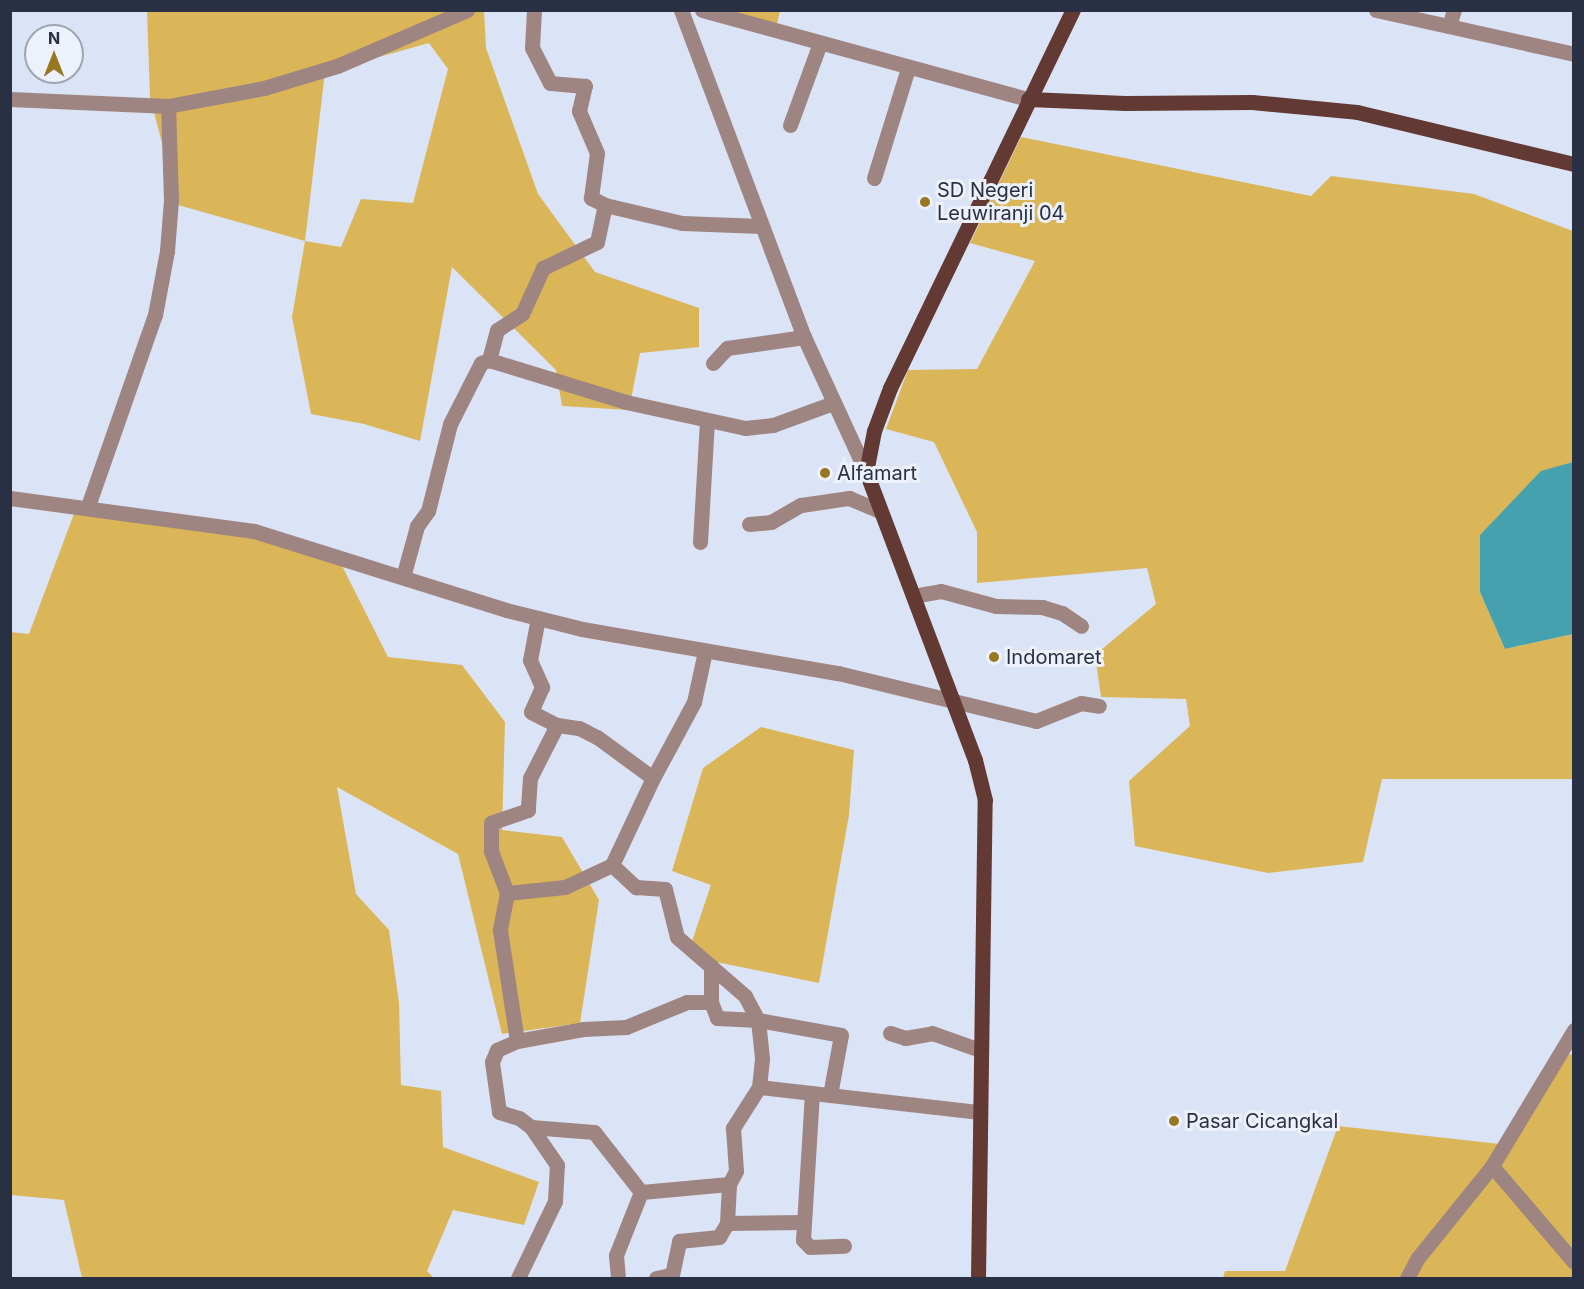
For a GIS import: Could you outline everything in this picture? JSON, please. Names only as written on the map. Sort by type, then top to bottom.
[{"type":"main road","points":[[978,1278],[978,1112],[984,800],[975,760],[866,472],[874,431],[890,388],[1073,10]]},
{"type":"main road","points":[[1028,99],[1125,103],[1252,102],[1358,112],[1574,164]]},
{"type":"street","points":[[10,99],[168,106],[297,80],[467,10]]},
{"type":"street","points":[[534,10],[532,48],[550,83],[585,86],[579,111],[597,153],[591,198],[604,206],[682,223],[761,226]]},
{"type":"street","points":[[681,10],[804,337],[866,472]]},
{"type":"street","points":[[702,10],[1028,99]]},
{"type":"street","points":[[1376,10],[1574,54]]},
{"type":"street","points":[[1449,26],[1454,10]]},
{"type":"street","points":[[790,125],[820,43]]},
{"type":"street","points":[[874,178],[908,68]]},
{"type":"street","points":[[88,506],[155,315],[167,251],[170,210],[168,106]]},
{"type":"street","points":[[489,360],[497,330],[522,314],[543,268],[597,242],[604,206]]},
{"type":"street","points":[[713,363],[727,348],[804,337]]},
{"type":"street","points":[[403,577],[417,526],[428,511],[450,424],[481,363],[489,360],[626,402],[745,428],[773,425],[833,403]]},
{"type":"street","points":[[700,542],[707,421]]},
{"type":"street","points":[[10,498],[88,506],[254,531],[538,618],[838,674],[1036,721],[1081,703],[1099,706]]},
{"type":"street","points":[[749,524],[771,522],[801,505],[849,498],[879,511]]},
{"type":"street","points":[[913,596],[941,591],[996,606],[1042,607],[1062,613],[1081,626]]},
{"type":"street","points":[[538,618],[530,660],[542,687],[531,712],[557,725],[579,728],[597,737],[652,780]]},
{"type":"street","points":[[507,893],[564,888],[612,865],[652,780],[694,702],[705,651]]},
{"type":"street","points":[[517,1041],[500,930],[507,893],[491,851],[490,823],[528,810],[530,778],[557,725]]},
{"type":"street","points":[[612,865],[636,887],[664,889],[677,937],[745,996],[758,1020],[762,1059],[759,1087],[733,1128],[736,1171],[729,1184],[727,1223],[719,1237],[680,1241],[672,1275],[656,1278]]},
{"type":"street","points":[[711,966],[711,1002],[717,1018],[758,1020],[841,1035],[830,1095]]},
{"type":"street","points":[[519,1278],[555,1201],[557,1165],[531,1126],[519,1118],[499,1112],[492,1062],[497,1050],[517,1041],[583,1029],[626,1027],[687,1002],[711,1002]]},
{"type":"street","points":[[1407,1278],[1417,1259],[1492,1166],[1574,1030]]},
{"type":"street","points":[[890,1033],[905,1038],[932,1033],[980,1050]]},
{"type":"street","points":[[759,1087],[978,1112]]},
{"type":"street","points":[[812,1093],[803,1222],[805,1244],[843,1246]]},
{"type":"street","points":[[531,1126],[594,1132],[640,1192]]},
{"type":"street","points":[[1492,1166],[1574,1262]]},
{"type":"street","points":[[640,1192],[729,1184]]},
{"type":"street","points":[[618,1278],[616,1255],[640,1192]]},
{"type":"street","points":[[727,1223],[803,1222]]},
{"type":"shaded area","points":[[147,11],[484,11],[486,48],[538,194],[595,272],[699,308],[699,347],[640,353],[629,410],[562,406],[556,370],[452,267],[420,441],[364,424],[311,414],[292,317],[305,241],[178,205],[150,97]],"holes":[[[429,43],[448,69],[413,203],[361,199],[341,247],[305,241],[325,72]]]},
{"type":"shaded area","points":[[731,11],[780,11],[777,24]]},
{"type":"shaded area","points":[[1021,137],[1311,196],[1331,176],[1474,194],[1573,231],[1573,462],[1541,472],[1480,592],[1505,649],[1573,634],[1573,779],[1382,779],[1363,862],[1268,873],[1135,846],[1129,781],[1190,726],[1186,699],[1101,697],[1095,655],[1156,604],[1147,568],[977,583],[977,532],[934,442],[886,429],[908,370],[977,369],[1035,261],[970,243]]},
{"type":"shaded area","points":[[78,503],[335,552],[388,657],[462,665],[505,722],[502,830],[562,837],[599,900],[580,1023],[502,1034],[458,854],[337,787],[356,894],[389,930],[399,1003],[401,1085],[441,1091],[443,1147],[539,1182],[524,1225],[453,1210],[427,1271],[434,1278],[82,1278],[64,1200],[11,1195],[10,632],[29,634]]},
{"type":"shaded area","points":[[761,727],[854,750],[849,815],[819,983],[687,956],[711,885],[672,871],[703,768]]},
{"type":"shaded area","points":[[1573,1054],[1573,1278],[1223,1278],[1225,1271],[1285,1271],[1338,1126],[1509,1145],[1563,1056]]},
{"type":"water","points":[[1573,462],[1573,634],[1505,649],[1480,592],[1480,535],[1541,471]]},
{"type":"place","name":"SD Negeri Leuwiranji 04","points":[[925,202]]},
{"type":"place","name":"Alfamart","points":[[825,473]]},
{"type":"place","name":"Indomaret","points":[[994,657]]},
{"type":"place","name":"Pasar Cicangkal","points":[[1174,1121]]}]
